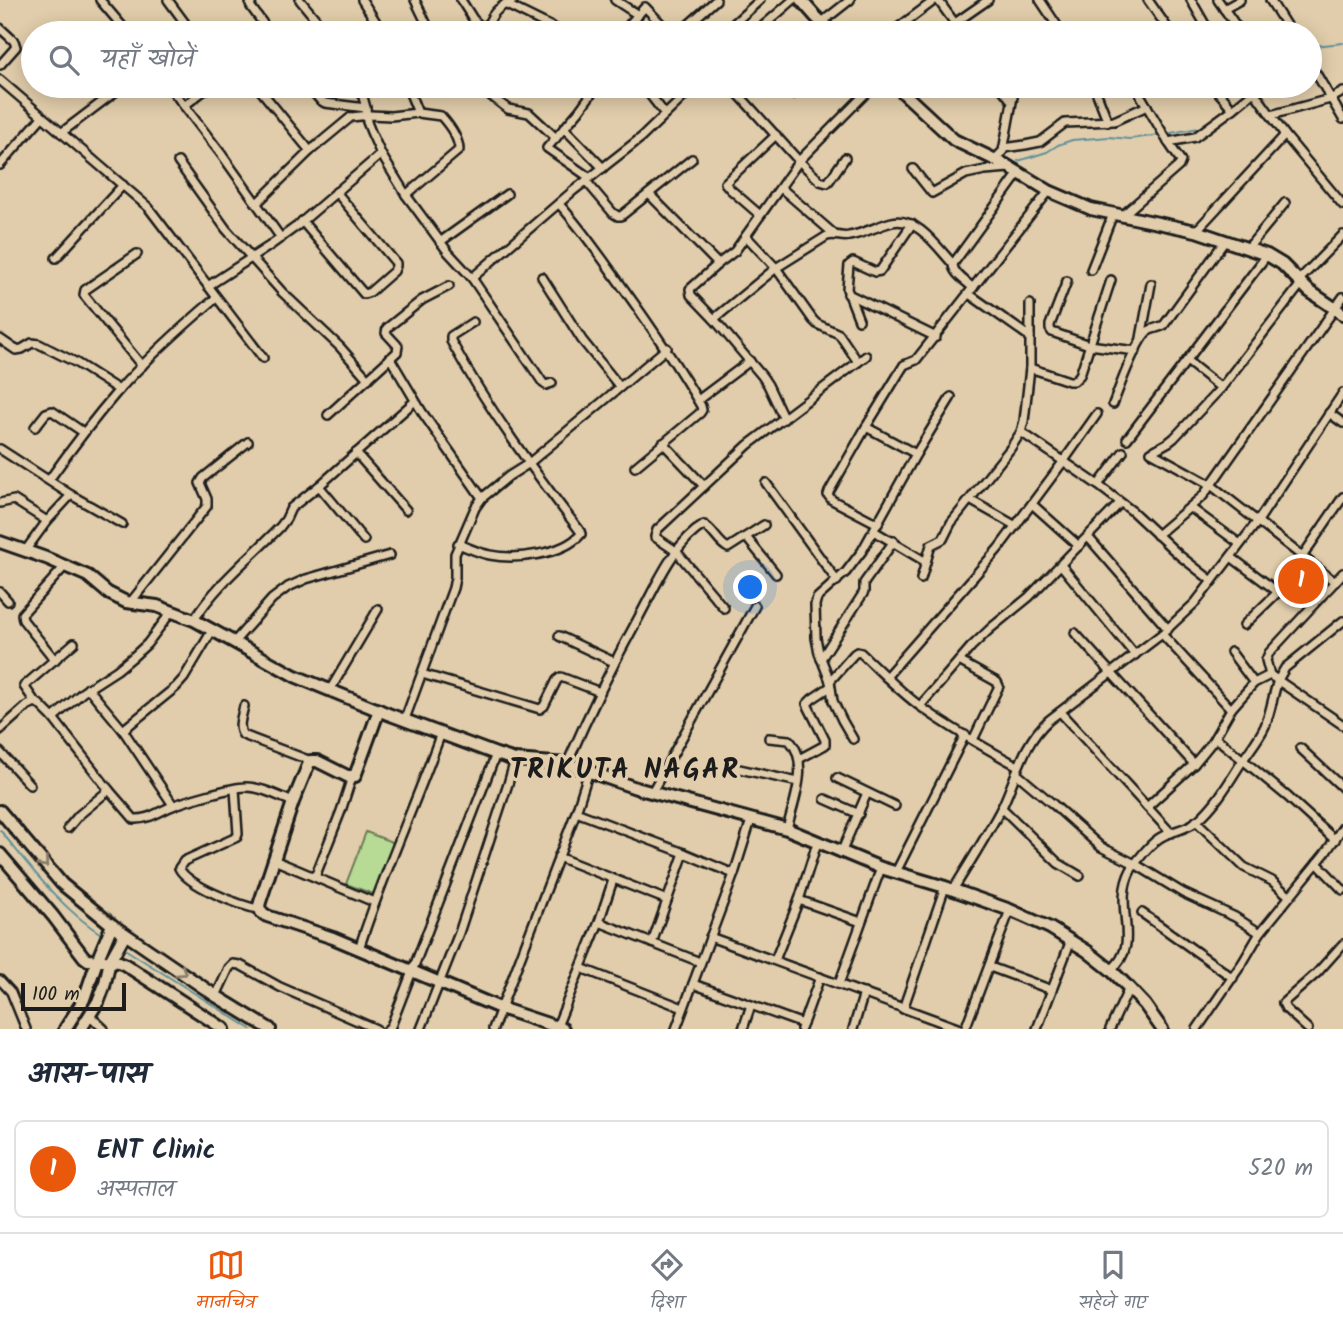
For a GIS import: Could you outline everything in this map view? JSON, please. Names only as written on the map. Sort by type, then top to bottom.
[{"type":"street","points":[[100,0],[118,21]]},
{"type":"street","points":[[253,0],[250,5],[261,21]]},
{"type":"street","points":[[300,0],[317,21]]},
{"type":"street","points":[[362,0],[375,21]]},
{"type":"street","points":[[415,0],[425,21]]},
{"type":"street","points":[[461,0],[474,21]]},
{"type":"street","points":[[615,0],[638,15]]},
{"type":"street","points":[[692,21],[716,0]]},
{"type":"street","points":[[737,21],[760,0]]},
{"type":"street","points":[[769,21],[793,0]]},
{"type":"street","points":[[801,0],[820,21]]},
{"type":"street","points":[[822,21],[850,0]]},
{"type":"street","points":[[908,21],[937,0],[953,21]]},
{"type":"street","points":[[958,21],[988,0]]},
{"type":"street","points":[[1040,0],[1054,21]]},
{"type":"street","points":[[1148,0],[1163,21]]},
{"type":"street","points":[[1191,0],[1203,21]]},
{"type":"street","points":[[1218,0],[1232,21]]},
{"type":"street","points":[[1224,9],[1240,0]]},
{"type":"street","points":[[1270,0],[1284,21]]},
{"type":"street","points":[[171,1],[184,21]]},
{"type":"street","points":[[490,21],[497,9],[508,2],[542,21]]},
{"type":"street","points":[[632,21],[645,7],[658,21]]},
{"type":"street","points":[[0,28],[14,41],[16,47],[0,65]]},
{"type":"street","points":[[0,80],[148,207],[263,358]]},
{"type":"street","points":[[1322,85],[1343,119]]},
{"type":"street","points":[[1272,115],[1330,99],[1343,92]]},
{"type":"street","points":[[61,133],[107,98]]},
{"type":"street","points":[[178,98],[281,238]]},
{"type":"street","points":[[184,106],[194,98]]},
{"type":"street","points":[[267,98],[310,151]]},
{"type":"street","points":[[318,98],[325,103],[391,116],[418,113],[441,116],[454,134],[460,146],[459,150],[406,195]]},
{"type":"street","points":[[362,98],[367,122],[406,195],[440,242],[472,278],[542,383],[552,383]]},
{"type":"street","points":[[412,98],[418,113]]},
{"type":"street","points":[[494,98],[512,111],[533,116],[556,138]]},
{"type":"street","points":[[588,98],[547,148],[588,179],[618,216],[625,214],[692,159]]},
{"type":"street","points":[[652,98],[665,114]]},
{"type":"street","points":[[472,278],[588,179],[642,137],[682,98]]},
{"type":"street","points":[[742,98],[820,181],[827,183],[845,158]]},
{"type":"street","points":[[783,419],[768,385],[689,292],[692,286],[735,251],[799,161],[861,98]]},
{"type":"street","points":[[909,98],[954,140],[1049,191],[1083,206],[1196,231],[1267,255],[1282,264],[1316,296],[1339,311]]},
{"type":"street","points":[[1099,98],[1108,122]]},
{"type":"street","points":[[1091,270],[1118,214],[1181,164],[1181,159],[1142,98]]},
{"type":"street","points":[[1224,98],[1231,106]]},
{"type":"street","points":[[1165,137],[1195,137],[1242,98]]},
{"type":"street","points":[[1261,98],[1285,135],[1343,205]]},
{"type":"street","points":[[1005,166],[1000,155],[1004,148],[1011,100]]},
{"type":"street","points":[[1004,148],[1040,142],[1065,123],[1108,122],[1121,119],[1147,106]]},
{"type":"street","points":[[257,203],[346,119],[366,111]]},
{"type":"street","points":[[0,165],[42,117]]},
{"type":"street","points":[[564,128],[603,168]]},
{"type":"street","points":[[760,215],[726,183],[727,179],[776,135]]},
{"type":"street","points":[[1196,231],[1285,135]]},
{"type":"street","points":[[208,286],[253,259],[281,238],[382,154]]},
{"type":"street","points":[[178,162],[226,229],[282,292],[340,347],[368,379]]},
{"type":"street","points":[[913,169],[932,193],[966,174],[1005,166]]},
{"type":"street","points":[[1005,166],[953,264],[953,269],[971,291],[1030,337]]},
{"type":"street","points":[[57,258],[123,185]]},
{"type":"street","points":[[781,188],[834,234],[848,237],[904,221],[912,224],[953,264]]},
{"type":"street","points":[[926,562],[828,495],[904,365],[916,360],[936,337],[1049,191]]},
{"type":"street","points":[[302,221],[364,294],[370,292],[394,271],[396,263],[336,192]]},
{"type":"street","points":[[440,242],[508,194]]},
{"type":"street","points":[[649,194],[718,264]]},
{"type":"street","points":[[1248,248],[1285,203]]},
{"type":"street","points":[[559,204],[581,229],[667,348],[702,410],[635,467]]},
{"type":"street","points":[[859,320],[848,294],[849,265],[853,262],[875,272],[880,271],[912,224]]},
{"type":"street","points":[[714,319],[776,268],[834,234]]},
{"type":"street","points":[[1343,235],[1299,282],[1221,388],[1174,438],[1151,452],[1211,485],[1304,556],[1340,578],[1269,653],[1266,660],[1270,675],[1343,724]]},
{"type":"street","points":[[746,236],[776,268],[813,320],[839,334],[858,362]]},
{"type":"street","points":[[1113,404],[1140,342],[1149,330],[1161,327],[1166,322],[1225,241]]},
{"type":"street","points":[[137,254],[85,290],[84,295],[142,366]]},
{"type":"street","points":[[1127,439],[1267,255]]},
{"type":"street","points":[[541,277],[582,340],[620,387]]},
{"type":"street","points":[[1030,368],[1069,381],[1074,381],[1080,375],[1111,280]]},
{"type":"street","points":[[1068,281],[1050,329],[1055,334],[1089,345],[1136,351]]},
{"type":"street","points":[[1140,342],[1151,284]]},
{"type":"street","points":[[328,415],[397,352],[398,346],[386,332],[387,328],[422,300],[449,286]]},
{"type":"street","points":[[848,294],[936,337]]},
{"type":"street","points":[[1157,535],[1191,508],[1211,485],[1339,311],[1343,297]]},
{"type":"street","points":[[49,480],[83,432],[119,390],[216,298]]},
{"type":"street","points":[[921,579],[931,545],[943,539],[951,523],[1021,432],[1030,368],[1030,304]]},
{"type":"street","points":[[458,544],[492,556],[515,557],[544,553],[579,537],[580,531],[528,464],[451,341],[450,337],[473,322]]},
{"type":"street","points":[[0,339],[16,350],[32,343],[39,344],[75,362],[119,390]]},
{"type":"street","points":[[405,719],[453,588],[458,544],[482,498],[528,464],[667,348]]},
{"type":"street","points":[[724,608],[676,551],[655,537],[655,533],[748,445],[866,356]]},
{"type":"street","points":[[390,358],[436,433],[482,498]]},
{"type":"street","points":[[698,400],[750,361]]},
{"type":"street","points":[[1187,361],[1221,388]]},
{"type":"street","points":[[903,1009],[949,889],[1002,808],[1017,769],[1036,733],[1165,631],[1196,602],[1258,521],[1343,393]]},
{"type":"street","points":[[853,739],[837,711],[821,659],[816,638],[817,598],[854,562],[951,397]]},
{"type":"street","points":[[194,620],[220,585],[280,527],[291,508],[415,401]]},
{"type":"street","points":[[36,427],[47,413],[52,411],[83,432]]},
{"type":"street","points":[[1329,413],[1343,423]]},
{"type":"street","points":[[886,677],[998,549],[1097,414]]},
{"type":"street","points":[[866,427],[916,454]]},
{"type":"street","points":[[1021,432],[1098,485],[1212,581]]},
{"type":"street","points":[[130,603],[206,506],[207,499],[200,483],[203,478],[248,442]]},
{"type":"street","points":[[663,443],[704,486]]},
{"type":"street","points":[[0,449],[122,524]]},
{"type":"street","points":[[1098,485],[1123,452]]},
{"type":"street","points":[[356,453],[406,510]]},
{"type":"street","points":[[766,483],[837,581]]},
{"type":"street","points":[[319,486],[364,540]]},
{"type":"street","points":[[25,551],[71,495]]},
{"type":"street","points":[[1244,625],[1278,592],[1343,497]]},
{"type":"street","points":[[0,503],[14,500],[47,521]]},
{"type":"street","points":[[970,500],[1016,526]]},
{"type":"street","points":[[920,706],[981,636],[1029,597],[1120,503]]},
{"type":"street","points":[[1032,504],[1079,546]]},
{"type":"street","points":[[1191,508],[1240,544]]},
{"type":"street","points":[[566,764],[614,662],[676,551],[704,525],[728,548],[764,525]]},
{"type":"street","points":[[747,537],[776,574]]},
{"type":"street","points":[[1087,537],[1231,709]]},
{"type":"street","points":[[821,659],[864,592],[864,583],[894,541]]},
{"type":"street","points":[[1,544],[88,576],[108,593],[130,603],[157,606],[194,620],[295,676],[496,754],[514,760],[566,764],[652,792],[787,829],[881,869],[1010,910],[1050,928],[1087,951],[1129,988],[1162,1029]]},
{"type":"street","points":[[234,642],[272,599],[288,587],[306,579],[390,555]]},
{"type":"street","points":[[1231,557],[1278,592]]},
{"type":"street","points":[[1061,565],[1135,655]]},
{"type":"street","points":[[55,660],[23,620],[22,614],[65,566]]},
{"type":"street","points":[[0,592],[8,601]]},
{"type":"street","points":[[652,792],[755,606]]},
{"type":"street","points":[[330,690],[379,609]]},
{"type":"street","points":[[53,718],[88,688],[117,670],[141,650],[172,611]]},
{"type":"street","points":[[1111,970],[1121,962],[1126,947],[1122,899],[1126,882],[1135,864],[1158,839],[1185,829],[1222,794],[1264,727],[1278,680],[1285,668],[1343,621]]},
{"type":"street","points":[[123,730],[176,687],[213,629]]},
{"type":"street","points":[[1075,634],[1194,764]]},
{"type":"street","points":[[559,636],[614,662]]},
{"type":"street","points":[[74,643],[24,685],[35,702],[53,718],[128,813],[138,820],[173,805],[246,787],[293,802]]},
{"type":"street","points":[[799,759],[825,745],[807,704],[830,684],[857,652],[861,653],[920,706],[1017,769],[1101,847],[1179,891],[1235,917],[1260,933]]},
{"type":"street","points":[[1231,652],[1254,683]]},
{"type":"street","points":[[959,661],[997,682],[999,686],[973,740]]},
{"type":"street","points":[[422,674],[540,709],[561,677],[600,692]]},
{"type":"street","points":[[1147,807],[1194,764],[1216,737],[1231,709],[1254,683],[1270,675]]},
{"type":"street","points":[[88,688],[123,730],[173,805]]},
{"type":"street","points":[[0,730],[35,702]]},
{"type":"street","points":[[243,706],[240,730],[243,735],[317,761],[352,777]]},
{"type":"street","points":[[315,877],[379,710]]},
{"type":"street","points":[[1060,712],[1171,833]]},
{"type":"street","points":[[359,949],[374,902],[442,733]]},
{"type":"street","points":[[896,873],[965,735]]},
{"type":"street","points":[[1216,737],[1335,840]]},
{"type":"street","points":[[769,738],[789,740],[799,759],[798,782],[787,829]]},
{"type":"street","points":[[1300,748],[1343,788]]},
{"type":"street","points":[[0,752],[30,785]]},
{"type":"street","points":[[388,1029],[496,754]]},
{"type":"street","points":[[421,1029],[459,933],[509,784],[514,760]]},
{"type":"street","points":[[259,909],[293,802],[312,761]]},
{"type":"street","points":[[735,768],[798,782]]},
{"type":"street","points":[[492,1029],[576,813],[589,771]]},
{"type":"street","points":[[837,778],[895,806]]},
{"type":"street","points":[[235,789],[237,837],[184,862],[178,868],[184,876],[239,904],[259,909],[267,916],[333,938],[500,1008],[559,1028],[613,880]]},
{"type":"street","points":[[68,828],[109,790]]},
{"type":"street","points":[[841,853],[867,793]]},
{"type":"street","points":[[825,799],[859,814]]},
{"type":"street","points":[[1002,808],[1058,863],[1080,876]]},
{"type":"street","points":[[0,811],[108,934],[270,1029]]},
{"type":"street","points":[[576,813],[734,874]]},
{"type":"street","points":[[676,1029],[734,874],[751,820]]},
{"type":"street","points":[[1196,821],[1244,867],[1272,881],[1289,896]]},
{"type":"street","points":[[1201,1027],[1260,933],[1343,827]]},
{"type":"street","points":[[775,960],[799,900],[817,843]]},
{"type":"street","points":[[0,853],[84,957],[88,960],[119,962],[224,1029]]},
{"type":"street","points":[[652,943],[684,853]]},
{"type":"street","points":[[558,857],[667,900]]},
{"type":"street","points":[[274,860],[374,902]]},
{"type":"street","points":[[1317,863],[1343,890]]},
{"type":"street","points":[[839,984],[881,869]]},
{"type":"street","points":[[799,900],[861,922]]},
{"type":"street","points":[[710,937],[963,1029],[1010,910]]},
{"type":"street","points":[[1142,913],[1233,978]]},
{"type":"street","points":[[598,922],[701,962]]},
{"type":"street","points":[[65,1029],[84,999],[108,934]]},
{"type":"street","points":[[1037,1029],[1070,940]]},
{"type":"street","points":[[81,1029],[102,993],[110,961],[121,942]]},
{"type":"street","points":[[1308,1029],[1283,1003],[1317,973],[1343,944]]},
{"type":"street","points":[[216,996],[229,968],[233,964],[240,965],[280,987],[376,1029]]},
{"type":"street","points":[[989,967],[1052,990]]},
{"type":"street","points":[[580,968],[683,1008]]},
{"type":"street","points":[[693,984],[751,1004],[802,1027],[820,976]]},
{"type":"street","points":[[0,980],[11,992],[26,1029]]},
{"type":"street","points":[[1110,1029],[1129,988]]},
{"type":"street","points":[[853,1029],[864,993]]},
{"type":"street","points":[[743,1029],[751,1004]]},
{"type":"street","points":[[89,1015],[104,1029]]},
{"type":"green space","points":[[366,832],[397,844],[376,895],[346,884]]},
{"type":"waterway","points":[[1322,45],[1343,43]]},
{"type":"waterway","points":[[1165,134],[1199,128],[1213,120]]},
{"type":"waterway","points":[[1018,161],[1047,152],[1072,140],[1109,137],[1129,139],[1160,135]]},
{"type":"waterway","points":[[0,830],[60,901],[104,936]]},
{"type":"waterway","points":[[123,948],[251,1029]]},
{"type":"place","name":"ENT Clinic","points":[[1301,581]]},
{"type":"district","name":"TRIKUTA NAGAR","points":[[625,768]]}]
